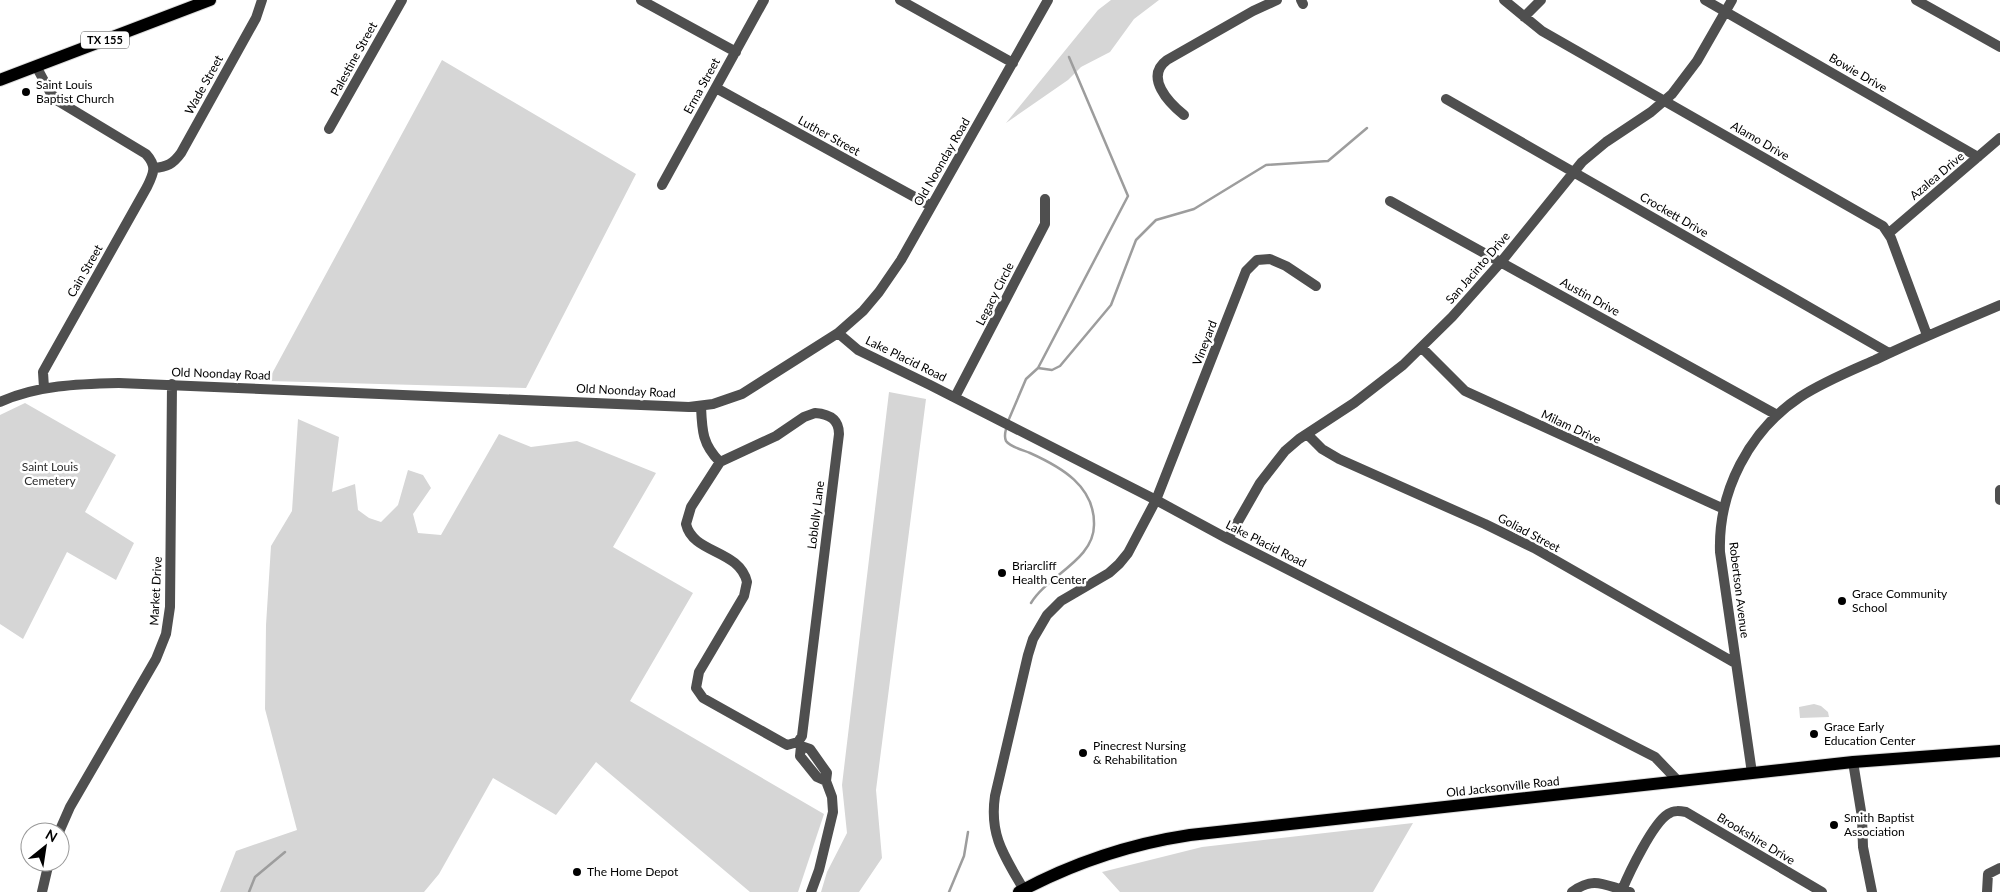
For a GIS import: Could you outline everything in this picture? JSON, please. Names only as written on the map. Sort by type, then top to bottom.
[{"type":"main road","name":"TX 155","points":[[0,80],[210,0]]},
{"type":"main road","name":"Old Jacksonville Road","points":[[1022,891],[1072,867],[1103,856],[1138,845],[1190,834],[1853,762],[2000,751]]},
{"type":"street","name":"Wade Street","points":[[154,168],[166,167],[174,162],[181,153],[256,18],[262,0]]},
{"type":"street","name":"Palestine Street","points":[[329,130],[402,0]]},
{"type":"street","points":[[641,0],[736,52]]},
{"type":"street","name":"Erma Street","points":[[662,185],[764,0]]},
{"type":"street","points":[[900,0],[1013,63]]},
{"type":"street","name":"Old Noonday Road","points":[[0,402],[16,395],[44,388],[93,384],[172,384],[701,406],[742,394],[838,333],[863,311],[883,287],[901,260],[1048,0]]},
{"type":"street","points":[[1184,115],[1169,102],[1163,92],[1157,78],[1160,66],[1167,60],[1245,16],[1277,0]]},
{"type":"street","name":"Alamo Drive","points":[[1504,0],[1542,31],[1880,223],[1889,233]]},
{"type":"street","points":[[1524,17],[1541,0]]},
{"type":"street","name":"Bowie Drive","points":[[1705,0],[1978,157]]},
{"type":"street","name":"San Jacinto Drive","points":[[1228,538],[1250,498],[1285,451],[1386,379],[1422,348],[1452,318],[1501,262],[1588,156],[1645,117],[1664,101],[1692,69],[1732,0]]},
{"type":"street","points":[[1916,0],[2000,47]]},
{"type":"street","points":[[36,66],[50,92],[58,101],[146,154],[152,161],[154,168]]},
{"type":"street","name":"Luther Street","points":[[716,88],[931,206]]},
{"type":"street","name":"Crockett Drive","points":[[1446,99],[1889,353]]},
{"type":"street","name":"Azalea Drive","points":[[1889,233],[2000,138]]},
{"type":"street","name":"Cain Street","points":[[44,388],[43,372],[153,176],[154,168]]},
{"type":"street","name":"Legacy Circle","points":[[955,397],[1044,224],[1045,199]]},
{"type":"street","name":"Austin Drive","points":[[1390,201],[1778,415]]},
{"type":"street","points":[[1889,233],[1927,335]]},
{"type":"street","name":"Vineyard","points":[[1156,500],[1211,363],[1241,281],[1251,264],[1257,260],[1270,259],[1286,266],[1316,286]]},
{"type":"street","name":"Robertson Avenue","points":[[1752,773],[1720,563],[1720,532],[1724,509],[1731,483],[1744,456],[1759,435],[1778,415],[1810,391],[1927,335],[2000,306]]},
{"type":"street","name":"Lake Placid Road","points":[[838,333],[858,350],[955,397],[1655,757],[1679,782]]},
{"type":"street","name":"Milam Drive","points":[[1422,348],[1465,391],[1724,509]]},
{"type":"street","name":"Market Drive","points":[[63,822],[70,807],[147,677],[161,650],[166,634],[170,607],[172,384]]},
{"type":"street","points":[[701,406],[703,438],[710,451],[720,462],[715,466],[689,512],[686,524],[687,529],[697,541],[740,567],[747,582],[744,596],[699,672],[696,688],[703,698],[781,743],[789,745],[799,744],[800,756],[817,777],[826,781],[832,797],[833,812],[819,870],[810,892]]},
{"type":"street","name":"Loblolly Lane","points":[[720,462],[776,436],[809,414],[829,415],[837,422],[839,428],[802,736],[799,744]]},
{"type":"street","name":"Goliad Street","points":[[1307,434],[1322,449],[1339,459],[1534,548],[1735,663]]},
{"type":"street","points":[[2000,490],[2000,500]]},
{"type":"street","points":[[1022,891],[997,841],[993,813],[995,796],[1030,647],[1042,623],[1054,607],[1075,592],[1109,573],[1124,559],[1156,500]]},
{"type":"street","points":[[1853,762],[1862,816],[1863,848],[1872,892]]},
{"type":"street","name":"Brookshire Drive","points":[[1626,891],[1629,872],[1658,824],[1667,814],[1677,810],[1686,812],[1822,892]]},
{"type":"street","points":[[1987,892],[1988,874],[2000,868]]},
{"type":"street","points":[[42,892],[47,872]]},
{"type":"street","points":[[1572,892],[1584,883],[1594,882],[1626,891]]},
{"type":"green space","points":[[1111,0],[1159,0],[1134,19],[1110,52],[1081,67],[1068,80],[1006,123],[1098,10]]},
{"type":"green space","points":[[442,60],[636,174],[526,388],[268,381]]},
{"type":"green space","points":[[889,392],[926,399],[876,790],[882,858],[859,892],[821,892],[827,872],[847,833],[842,785]]},
{"type":"green space","name":"Saint Louis Cemetery","points":[[25,403],[116,455],[85,512],[134,543],[116,580],[67,552],[23,639],[0,624],[0,415]]},
{"type":"green space","points":[[298,419],[339,437],[332,492],[355,484],[358,510],[369,518],[381,522],[398,505],[408,470],[423,475],[431,488],[413,514],[418,533],[441,535],[499,434],[531,447],[577,441],[656,473],[613,547],[693,593],[630,701],[824,814],[798,892],[750,892],[596,762],[556,815],[493,778],[439,874],[424,892],[220,892],[236,851],[297,830],[265,709],[266,625],[271,546],[292,511]]},
{"type":"green space","points":[[1814,704],[1821,706],[1828,712],[1829,717],[1800,718],[1799,707]]},
{"type":"green space","points":[[1413,823],[1373,892],[1120,892],[1102,872],[1202,847]]},
{"type":"waterway","points":[[1009,419],[1026,379],[1038,368],[1128,196],[1069,57]]},
{"type":"waterway","points":[[1038,368],[1052,370],[1060,366],[1111,305],[1136,240],[1156,220],[1194,209],[1266,165],[1328,161],[1367,128]]},
{"type":"waterway","points":[[1006,429],[1005,438],[1008,443],[1053,465],[1074,480],[1089,499],[1093,511],[1094,525],[1092,537],[1087,548],[1079,558],[1048,584],[1031,603]]},
{"type":"waterway","points":[[949,892],[964,856],[968,832]]},
{"type":"waterway","points":[[249,892],[255,877],[285,852]]},
{"type":"place","name":"Saint Louis Baptist Church","points":[[26,92]]},
{"type":"place","name":"Briarcliff Health Center","points":[[1002,573]]},
{"type":"place","name":"Grace Community School","points":[[1842,601]]},
{"type":"place","name":"Grace Early Education Center","points":[[1814,734]]},
{"type":"place","name":"Pinecrest Nursing & Rehabilitation","points":[[1083,753]]},
{"type":"place","name":"Smith Baptist Association","points":[[1834,825]]},
{"type":"place","name":"The Home Depot","points":[[577,872]]}]
